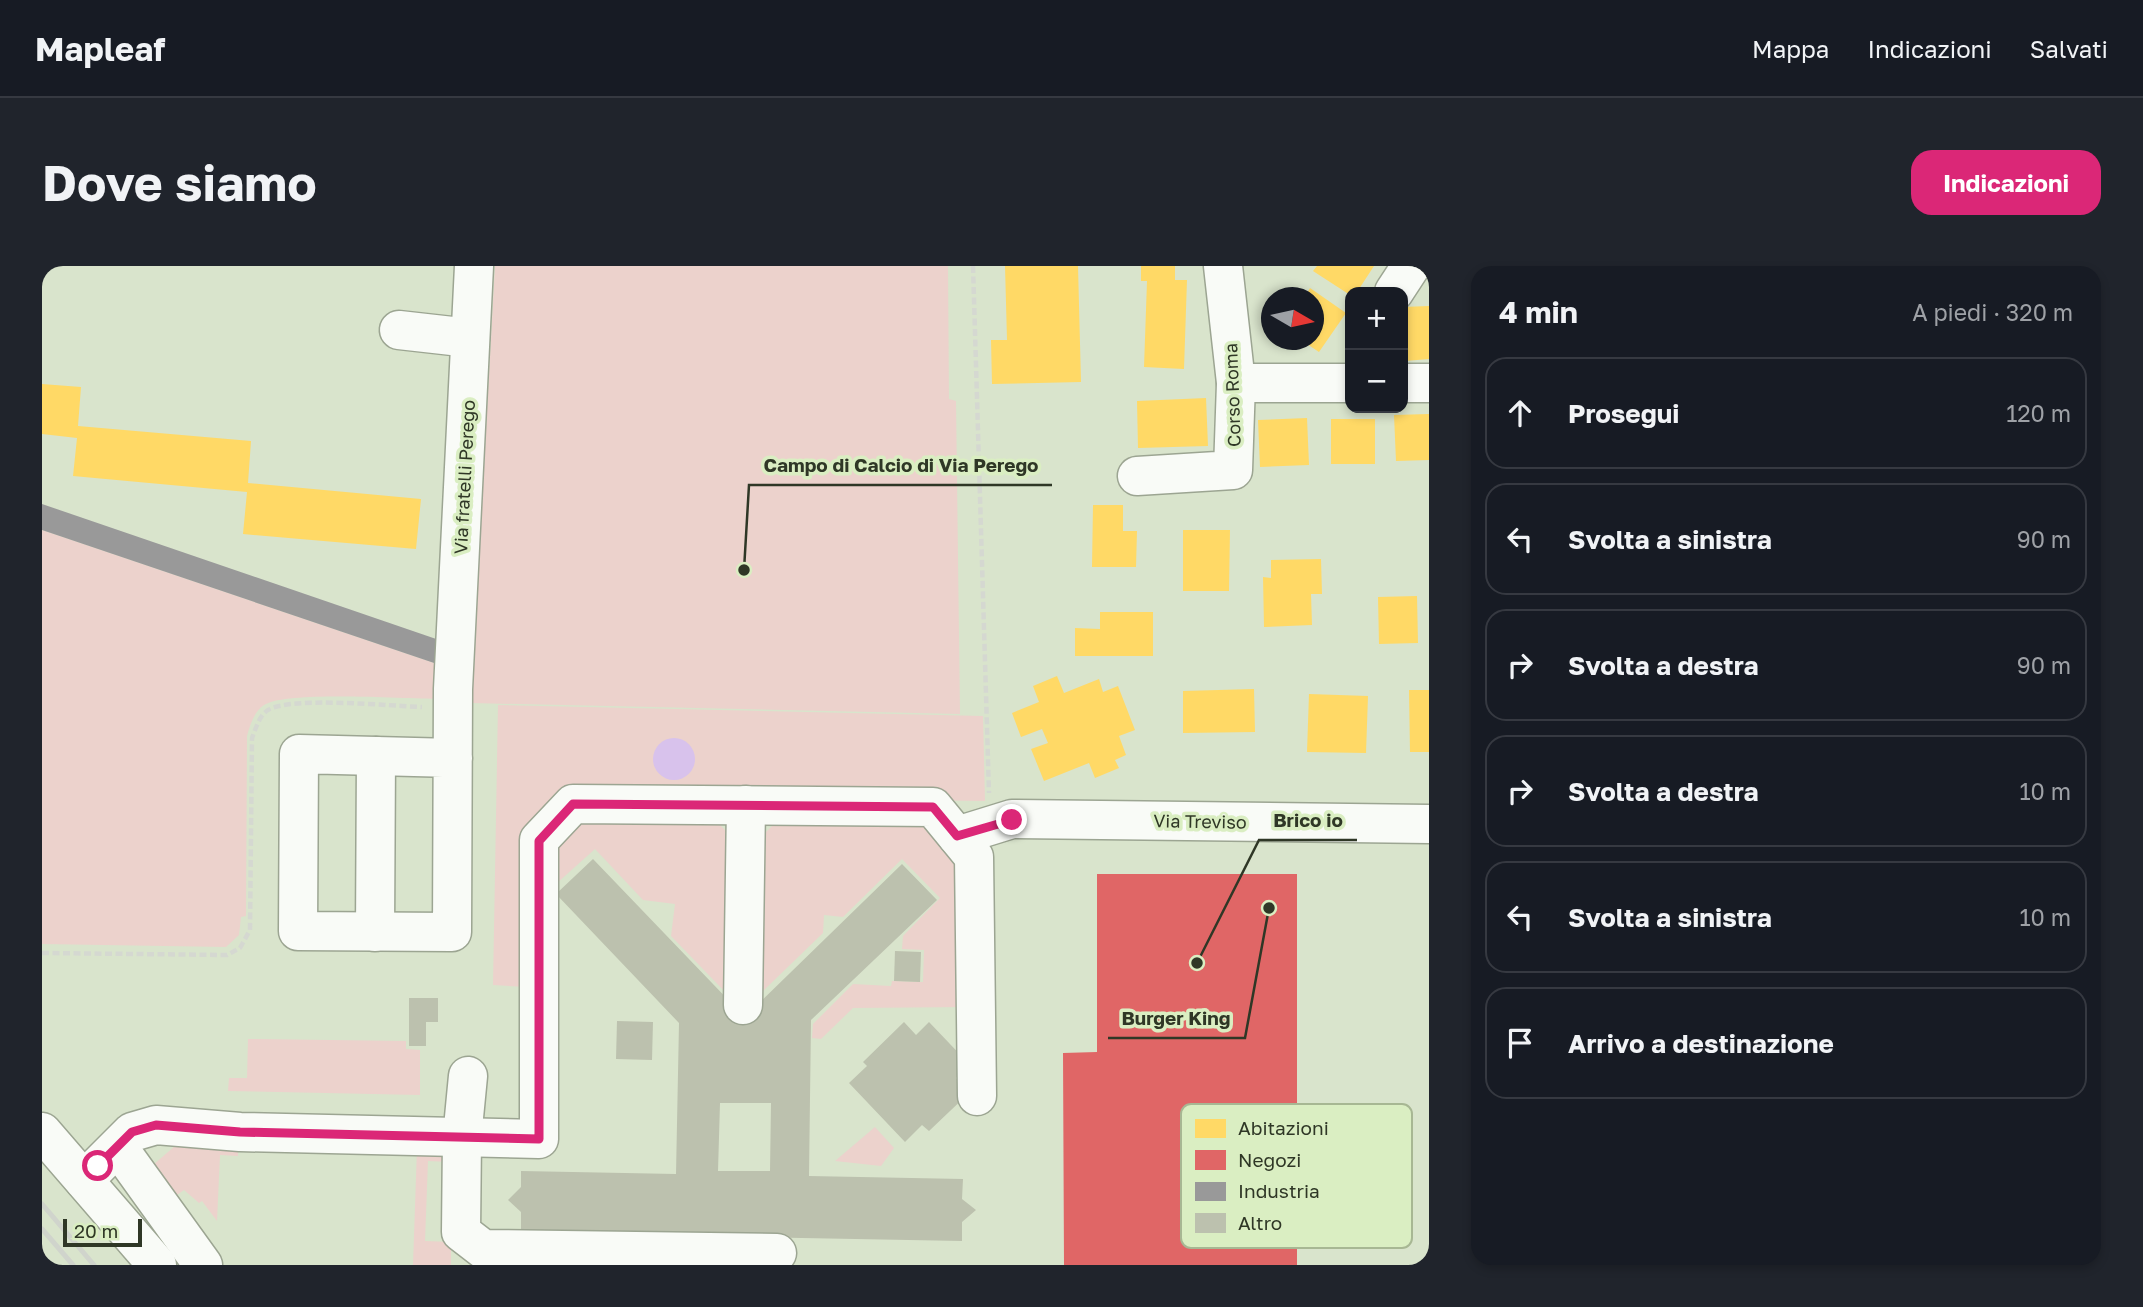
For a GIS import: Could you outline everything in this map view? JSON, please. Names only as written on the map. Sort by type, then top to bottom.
[{"type":"street","name":"Via fratelli Perego","points":[[375,932],[452,932],[453,758],[442,698],[474,266]]},
{"type":"street","name":"Corso Roma","points":[[1137,476],[1233,470],[1236,383],[1223,266]]},
{"type":"street","points":[[1397,287],[1411,266]]},
{"type":"street","points":[[399,330],[470,338]]},
{"type":"street","points":[[1236,383],[1345,375]]},
{"type":"street","points":[[1408,383],[1429,383]]},
{"type":"street","points":[[376,756],[375,932],[298,931],[299,754],[376,756],[453,758]]},
{"type":"street","points":[[84,1180],[132,1132],[156,1125],[240,1132],[539,1139],[539,841],[573,804],[933,807],[974,856],[976,1096]]},
{"type":"street","points":[[743,1005],[746,805]]},
{"type":"street","name":"Via Treviso","points":[[957,836],[1001,807],[1429,824]]},
{"type":"street","points":[[468,1076],[462,1138],[461,1232],[483,1249],[777,1253]]},
{"type":"street","points":[[42,1132],[157,1265]]},
{"type":"street","points":[[118,1147],[203,1265]]},
{"type":"path","points":[[973,266],[1001,807]]},
{"type":"path","points":[[42,953],[228,955],[240,948],[250,930],[253,738],[258,722],[268,710],[292,704],[442,698]]},
{"type":"shaded area","points":[[495,266],[948,266],[949,399],[956,401],[960,714],[471,703]]},
{"type":"shaded area","points":[[42,530],[440,665],[440,699],[299,698],[266,704],[256,713],[247,736],[246,916],[241,917],[239,935],[226,947],[42,944]]},
{"type":"shaded area","points":[[498,705],[983,716],[985,801],[567,796],[526,987],[493,985]]},
{"type":"shaded area","points":[[674,738],[689,744],[695,759],[689,774],[674,780],[659,774],[653,759],[659,744]]},
{"type":"shaded area","points":[[576,812],[711,816],[738,843],[731,998],[671,936],[675,904],[643,900],[595,849],[547,892],[548,841]]},
{"type":"shaded area","points":[[781,817],[930,818],[965,858],[968,1007],[853,1008],[821,1039],[812,1038],[813,1024],[853,984],[891,986],[892,981],[923,982],[924,950],[902,949],[903,936],[940,898],[902,859],[843,917],[824,915],[823,933],[760,994],[755,843]]},
{"type":"shaded area","points":[[248,1039],[406,1041],[406,1049],[420,1050],[420,1095],[228,1091],[229,1078],[247,1078]]},
{"type":"shaded area","points":[[875,1127],[894,1148],[881,1166],[835,1161]]},
{"type":"shaded area","points":[[175,1146],[238,1148],[238,1156],[220,1155],[217,1221],[202,1201],[199,1203],[184,1190],[177,1195],[153,1165]]},
{"type":"shaded area","points":[[417,1148],[452,1150],[451,1162],[428,1161],[425,1241],[451,1242],[451,1265],[413,1265]]},
{"type":"building: Abitazioni","points":[[1005,266],[1078,266],[1081,382],[992,384],[991,340],[1007,340]]},
{"type":"building: Abitazioni","points":[[1141,266],[1175,266],[1175,280],[1187,280],[1184,369],[1144,367],[1147,281],[1141,281]]},
{"type":"building: Abitazioni","points":[[1317,266],[1374,266],[1360,287],[1345,287],[1345,292],[1313,271]]},
{"type":"building: Abitazioni","points":[[1324,298],[1345,314],[1324,345]]},
{"type":"building: Abitazioni","points":[[1429,306],[1429,359],[1408,361],[1408,307]]},
{"type":"building: Abitazioni","points":[[42,384],[81,387],[78,426],[251,441],[248,483],[421,499],[416,549],[243,534],[247,492],[73,476],[77,438],[42,434]]},
{"type":"building: Abitazioni","points":[[1206,398],[1208,446],[1138,448],[1137,401]]},
{"type":"building: Abitazioni","points":[[1429,414],[1429,460],[1396,461],[1394,415]]},
{"type":"building: Abitazioni","points":[[1307,418],[1309,465],[1260,467],[1258,420]]},
{"type":"building: Abitazioni","points":[[1331,419],[1375,419],[1375,464],[1331,464]]},
{"type":"building: Abitazioni","points":[[1093,505],[1123,505],[1123,531],[1137,531],[1136,567],[1092,567]]},
{"type":"building: Abitazioni","points":[[1183,530],[1230,530],[1229,591],[1183,591]]},
{"type":"building: Abitazioni","points":[[1321,559],[1322,594],[1311,594],[1312,625],[1264,627],[1263,577],[1271,578],[1271,560]]},
{"type":"building: Abitazioni","points":[[1417,596],[1418,643],[1379,644],[1378,597]]},
{"type":"building: Abitazioni","points":[[1100,612],[1153,612],[1153,656],[1075,656],[1075,628],[1100,629]]},
{"type":"building: Abitazioni","points":[[1057,676],[1064,693],[1099,679],[1103,692],[1118,686],[1135,730],[1119,736],[1126,755],[1115,760],[1119,768],[1095,778],[1089,763],[1044,781],[1031,749],[1048,743],[1042,729],[1021,737],[1012,713],[1039,702],[1033,686]]},
{"type":"building: Abitazioni","points":[[1254,689],[1255,732],[1183,733],[1183,691]]},
{"type":"building: Abitazioni","points":[[1409,690],[1429,690],[1429,752],[1410,752]]},
{"type":"building: Abitazioni","points":[[1309,694],[1368,696],[1366,753],[1307,752]]},
{"type":"building: Negozi","points":[[1097,874],[1297,874],[1297,1104],[1181,1104],[1181,1248],[1297,1248],[1297,1265],[1064,1265],[1063,1053],[1097,1052]]},
{"type":"building: Industria","points":[[42,504],[442,641],[440,665],[42,530]]},
{"type":"building: Altro","points":[[593,859],[736,1008],[754,1008],[902,864],[937,900],[811,1020],[809,1176],[963,1179],[962,1199],[976,1210],[962,1222],[962,1241],[521,1233],[521,1212],[508,1200],[521,1187],[521,1171],[676,1174],[679,1023],[556,894]],"holes":[[[720,1103],[771,1103],[770,1171],[718,1171]]]},
{"type":"building: Altro","points":[[895,951],[921,952],[920,982],[894,981]]},
{"type":"building: Altro","points":[[409,998],[438,998],[438,1022],[426,1022],[426,1046],[409,1046]]},
{"type":"building: Altro","points":[[617,1021],[653,1022],[652,1060],[616,1059]]},
{"type":"building: Altro","points":[[904,1022],[916,1035],[929,1022],[970,1065],[956,1078],[970,1092],[929,1131],[922,1125],[905,1142],[849,1083],[867,1066],[863,1062]]},
{"type":"railway","points":[[42,1204],[94,1265]]},
{"type":"railway","points":[[42,1229],[73,1265]]},
{"type":"place","name":"Campo di Calcio di Via Perego","points":[[744,570]]},
{"type":"place","name":"Burger King","points":[[1269,908]]},
{"type":"place","name":"Brico io","points":[[1197,963]]},
{"type":"route","points":[[98,1166],[132,1132],[156,1125],[240,1132],[539,1139],[539,841],[573,804],[933,807],[957,836],[1012,820]]}]
